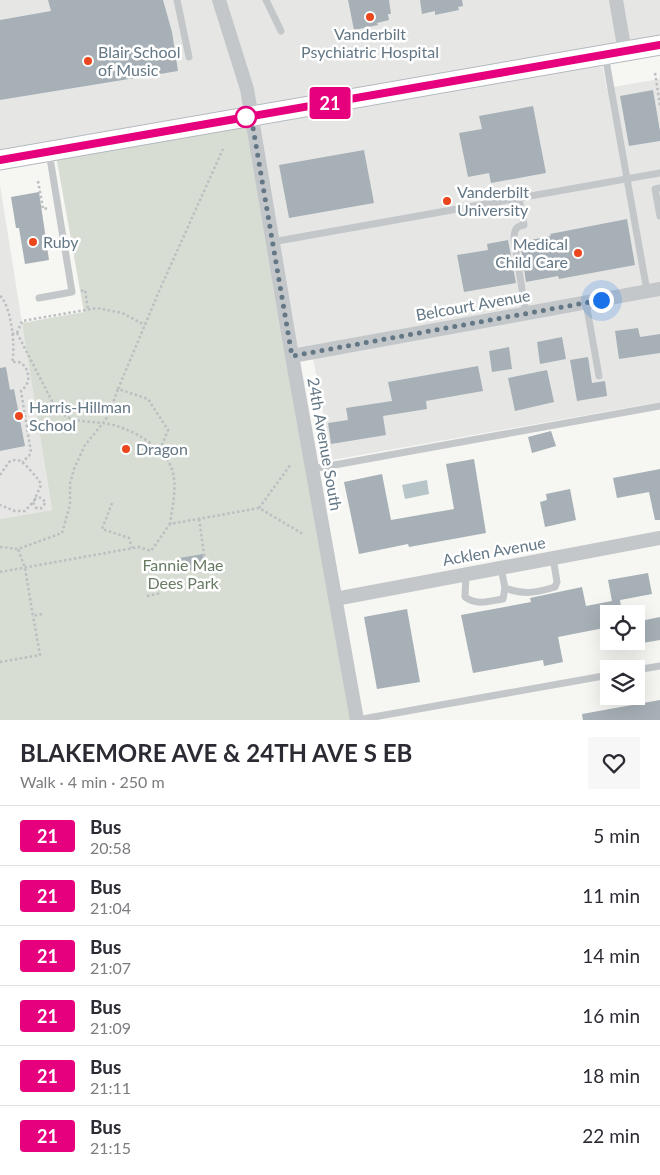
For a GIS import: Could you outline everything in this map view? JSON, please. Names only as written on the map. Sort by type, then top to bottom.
[{"type":"main road","points":[[0,160],[660,45]]},
{"type":"street","name":"24th Avenue South","points":[[219,0],[247,88],[272,242],[357,720]]},
{"type":"street","points":[[616,0],[624,52]]},
{"type":"street","name":"Belcourt Avenue","points":[[292,356],[653,290]]},
{"type":"street","name":"Acklen Avenue","points":[[335,598],[660,538]]},
{"type":"lane","points":[[176,0],[189,56]]},
{"type":"lane","points":[[266,0],[281,31]]},
{"type":"lane","points":[[604,55],[627,179],[653,290]]},
{"type":"lane","points":[[39,298],[72,292],[48,151]]},
{"type":"lane","points":[[272,242],[660,173]]},
{"type":"lane","points":[[660,188],[655,189],[660,216]]},
{"type":"lane","points":[[519,198],[524,225],[518,226],[515,229],[514,238],[526,314]]},
{"type":"lane","points":[[586,303],[599,376]]},
{"type":"lane","points":[[312,469],[660,406]]},
{"type":"lane","points":[[504,588],[520,593],[541,591],[555,587],[557,582],[553,558]]},
{"type":"lane","points":[[466,574],[465,597],[474,603],[503,599],[502,568]]},
{"type":"lane","points":[[645,668],[660,666]]},
{"type":"lane","points":[[357,720],[600,677]]},
{"type":"path","points":[[655,73],[660,105]]},
{"type":"path","points":[[0,547],[18,549],[62,533],[70,505],[70,484],[74,469],[85,445],[108,416],[145,325],[223,149]]},
{"type":"path","points":[[38,181],[41,194]]},
{"type":"path","points":[[72,292],[85,290],[88,309]]},
{"type":"path","points":[[0,296],[7,304],[14,353],[12,362],[19,362],[25,366],[29,377],[28,384],[21,391],[31,452],[22,462]]},
{"type":"path","points":[[0,572],[139,547],[151,551],[170,524],[175,494],[173,472],[160,450],[137,434],[112,424],[67,418],[59,413],[17,333],[22,321],[88,309],[114,311],[130,316],[145,325]]},
{"type":"path","points":[[12,334],[17,333]]},
{"type":"path","points":[[118,389],[148,399],[168,430],[160,450]]},
{"type":"path","points":[[0,475],[11,460],[17,460],[22,462],[40,482],[40,488],[28,509],[15,512],[0,504]]},
{"type":"path","points":[[259,508],[291,464]]},
{"type":"path","points":[[38,498],[42,499],[44,502],[43,507],[36,508],[34,501],[38,498]]},
{"type":"path","points":[[112,503],[102,529],[129,538],[132,548]]},
{"type":"path","points":[[170,524],[259,508],[304,534]]},
{"type":"path","points":[[199,519],[206,567]]},
{"type":"path","points":[[0,662],[40,655],[25,568],[18,549]]},
{"type":"path","points":[[156,571],[178,566]]},
{"type":"path","points":[[147,596],[161,594]]},
{"type":"path","points":[[33,616],[42,614]]},
{"type":"shaded area","name":"Vanderbilt University","points":[[0,0],[660,0],[660,46],[600,56],[607,88],[660,79],[660,402],[332,460],[312,352],[292,356],[251,116],[0,160]]},
{"type":"shaded area","name":"Harris-Hillman School","points":[[0,185],[52,510],[0,519]]},
{"type":"shaded area","points":[[427,480],[429,494],[405,499],[402,485]]},
{"type":"green space","name":"Fannie Mae Dees Park","points":[[251,116],[357,720],[0,720],[0,519],[52,510],[22,323],[84,312],[55,150]]},
{"type":"building","name":"Blair School of Music","points":[[48,0],[163,0],[172,32],[178,71],[0,100],[0,20],[51,11]]},
{"type":"building","name":"Vanderbilt Psychiatric Hospital","points":[[348,0],[389,0],[391,14],[388,14],[389,20],[377,23],[378,25],[354,30]]},
{"type":"building","name":"Vanderbilt Psychiatric Hospital","points":[[420,0],[462,0],[463,6],[458,7],[459,10],[435,15],[435,11],[422,14]]},
{"type":"building","points":[[653,90],[660,141],[629,146],[620,96]]},
{"type":"building","points":[[533,106],[546,173],[491,183],[489,173],[468,177],[459,133],[482,129],[479,116]]},
{"type":"building","points":[[364,150],[374,203],[289,218],[279,165]]},
{"type":"building","name":"Ruby","points":[[39,192],[49,260],[25,264],[11,197]]},
{"type":"building","name":"Medical Child Care","points":[[627,219],[635,265],[559,279],[558,276],[526,282],[520,242],[551,236],[550,234]]},
{"type":"building","points":[[508,240],[516,283],[464,292],[457,255],[488,250],[487,244]]},
{"type":"building","points":[[638,328],[640,337],[660,334],[660,353],[619,359],[615,331]]},
{"type":"building","points":[[562,337],[566,359],[540,364],[537,342]]},
{"type":"building","points":[[509,347],[512,369],[492,372],[489,351]]},
{"type":"building","points":[[588,357],[592,383],[605,381],[607,396],[577,401],[570,360]]},
{"type":"building","points":[[478,366],[483,391],[426,401],[427,409],[383,416],[386,435],[331,444],[328,423],[348,420],[346,408],[392,401],[388,382]]},
{"type":"building","points":[[6,367],[10,390],[14,389],[25,446],[0,451],[0,368]]},
{"type":"building","points":[[547,370],[554,402],[515,411],[508,378]]},
{"type":"building","points":[[551,431],[556,446],[532,453],[528,437]]},
{"type":"building","points":[[474,459],[486,533],[409,547],[408,544],[359,554],[344,482],[382,474],[391,520],[454,509],[446,464]]},
{"type":"building","points":[[660,469],[660,520],[655,520],[649,492],[617,498],[613,478]]},
{"type":"building","points":[[570,489],[576,520],[545,527],[540,502],[547,500],[546,494]]},
{"type":"building","points":[[203,554],[205,568],[181,572],[179,558]]},
{"type":"building","points":[[648,573],[652,594],[620,600],[621,605],[600,605],[600,629],[558,637],[563,662],[544,666],[543,660],[473,673],[461,615],[531,602],[530,598],[582,587],[586,606],[612,601],[608,580]]},
{"type":"building","points":[[407,609],[420,682],[377,689],[364,617]]},
{"type":"building","points":[[660,617],[660,640],[645,642],[645,620]]},
{"type":"building","points":[[660,700],[660,720],[583,720],[582,714],[632,705],[645,705],[645,703]]},
{"type":"bus line","name":"21","points":[[0,160],[660,45]]},
{"type":"place","name":"Vanderbilt Psychiatric Hospital","points":[[370,17]]},
{"type":"place","name":"Blair School of Music","points":[[88,61]]},
{"type":"place","name":"Vanderbilt University","points":[[447,201]]},
{"type":"place","name":"Ruby","points":[[33,242]]},
{"type":"place","name":"Medical Child Care","points":[[578,253]]},
{"type":"place","name":"Harris-Hillman School","points":[[19,416]]},
{"type":"place","name":"Dragon","points":[[126,449]]},
{"type":"route","points":[[246,117],[251,116],[292,356],[601,300]]}]
